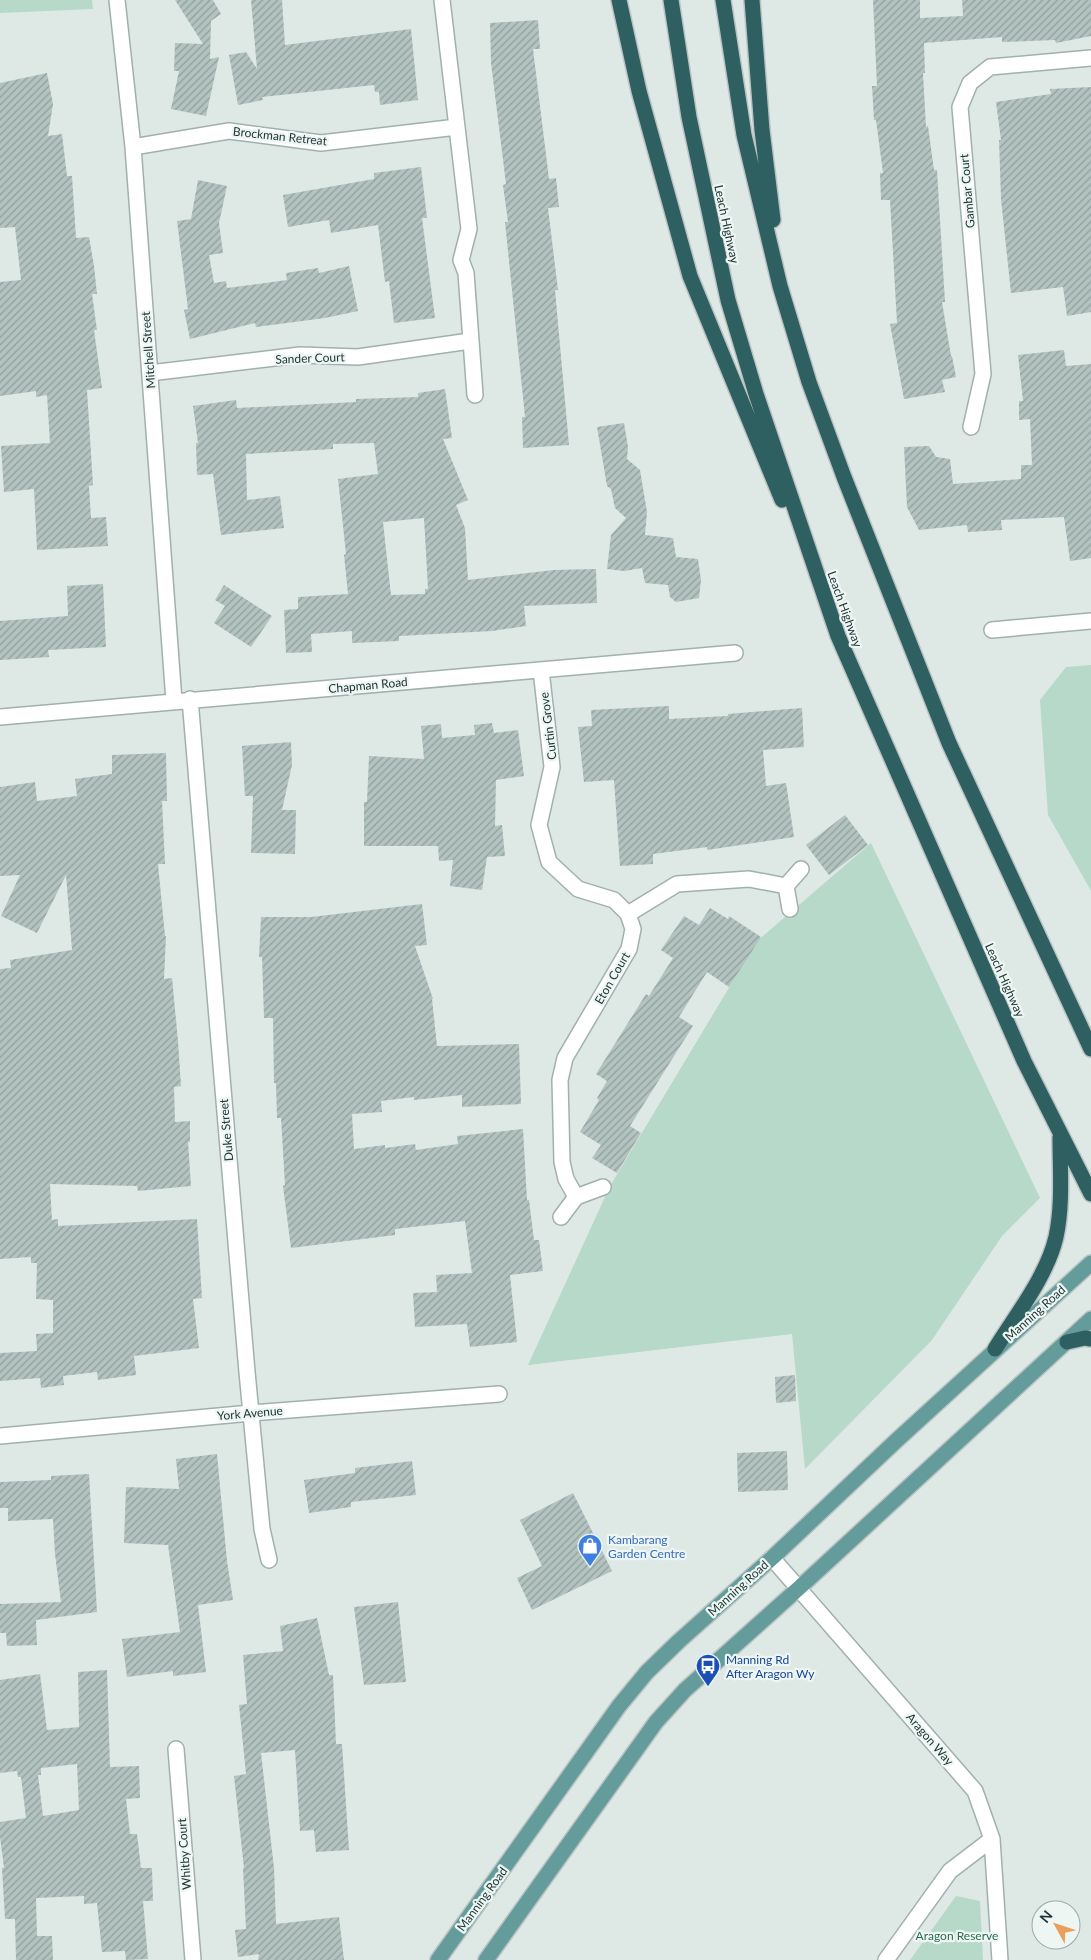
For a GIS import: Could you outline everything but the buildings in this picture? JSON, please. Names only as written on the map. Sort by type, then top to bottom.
[{"type":"highway","points":[[619,0],[639,91],[690,276],[838,636]]},
{"type":"highway","name":"Leach Highway","points":[[671,0],[689,117],[728,300],[756,394],[838,636],[1024,1061],[1091,1194]]},
{"type":"highway","points":[[723,0],[744,135],[780,286],[809,382],[844,477],[949,743],[1091,1049]]},
{"type":"highway","points":[[752,0],[762,130],[780,286]]},
{"type":"highway","points":[[995,1349],[1042,1274],[1056,1238],[1059,1217],[1060,1134]]},
{"type":"highway","points":[[1067,1342],[1091,1338]]},
{"type":"main road","name":"Manning Road","points":[[438,1960],[613,1714],[647,1672],[678,1641],[772,1558],[995,1349],[1091,1263]]},
{"type":"main road","points":[[486,1960],[656,1722],[685,1690],[799,1588],[1091,1319]]},
{"type":"street","name":"Mitchell Street","points":[[117,0],[133,147],[174,700]]},
{"type":"street","points":[[442,0],[469,229],[461,260],[466,273],[475,395]]},
{"type":"street","name":"Gambar Court","points":[[971,427],[983,374],[960,107],[970,83],[990,67],[1091,58]]},
{"type":"street","name":"Brockman Retreat","points":[[133,147],[229,131],[321,143],[456,127]]},
{"type":"street","name":"Sander Court","points":[[150,373],[300,355],[358,357],[470,341]]},
{"type":"street","points":[[992,630],[1091,621]]},
{"type":"street","name":"Chapman Road","points":[[0,717],[174,700],[735,653]]},
{"type":"street","name":"Curtin Grove","points":[[541,670],[552,767],[539,825],[549,862],[578,889],[614,900],[628,914]]},
{"type":"street","name":"Duke Street","points":[[190,700],[251,1413],[262,1529],[269,1560]]},
{"type":"street","points":[[786,886],[802,869]]},
{"type":"street","points":[[628,914],[677,884],[749,879],[786,886]]},
{"type":"street","points":[[786,886],[790,909]]},
{"type":"street","name":"Eton Court","points":[[576,1197],[566,1179],[562,1162],[560,1080],[565,1058],[629,949],[633,929],[628,914]]},
{"type":"street","points":[[561,1217],[576,1197],[603,1187]]},
{"type":"street","name":"York Avenue","points":[[0,1436],[251,1413],[499,1394]]},
{"type":"street","name":"Aragon Way","points":[[772,1558],[975,1791],[992,1839],[1000,1960]]},
{"type":"street","name":"Whitby Court","points":[[176,1749],[193,1960]]},
{"type":"street","points":[[886,1960],[950,1871],[992,1839]]},
{"type":"green space","points":[[0,0],[92,0],[93,9],[0,13]]},
{"type":"green space","points":[[1091,665],[1091,891],[1048,815],[1040,700],[1066,667]]},
{"type":"green space","points":[[871,843],[1040,1198],[1002,1236],[932,1340],[805,1469],[792,1334],[528,1365],[610,1186],[757,941]]},
{"type":"green space","name":"Aragon Reserve","points":[[956,1896],[980,1901],[983,1960],[910,1960]]},
{"type":"place","name":"Kambarang Garden Centre","points":[[590,1567]]},
{"type":"place","name":"Manning Rd After Aragon Wy","points":[[708,1687]]}]
